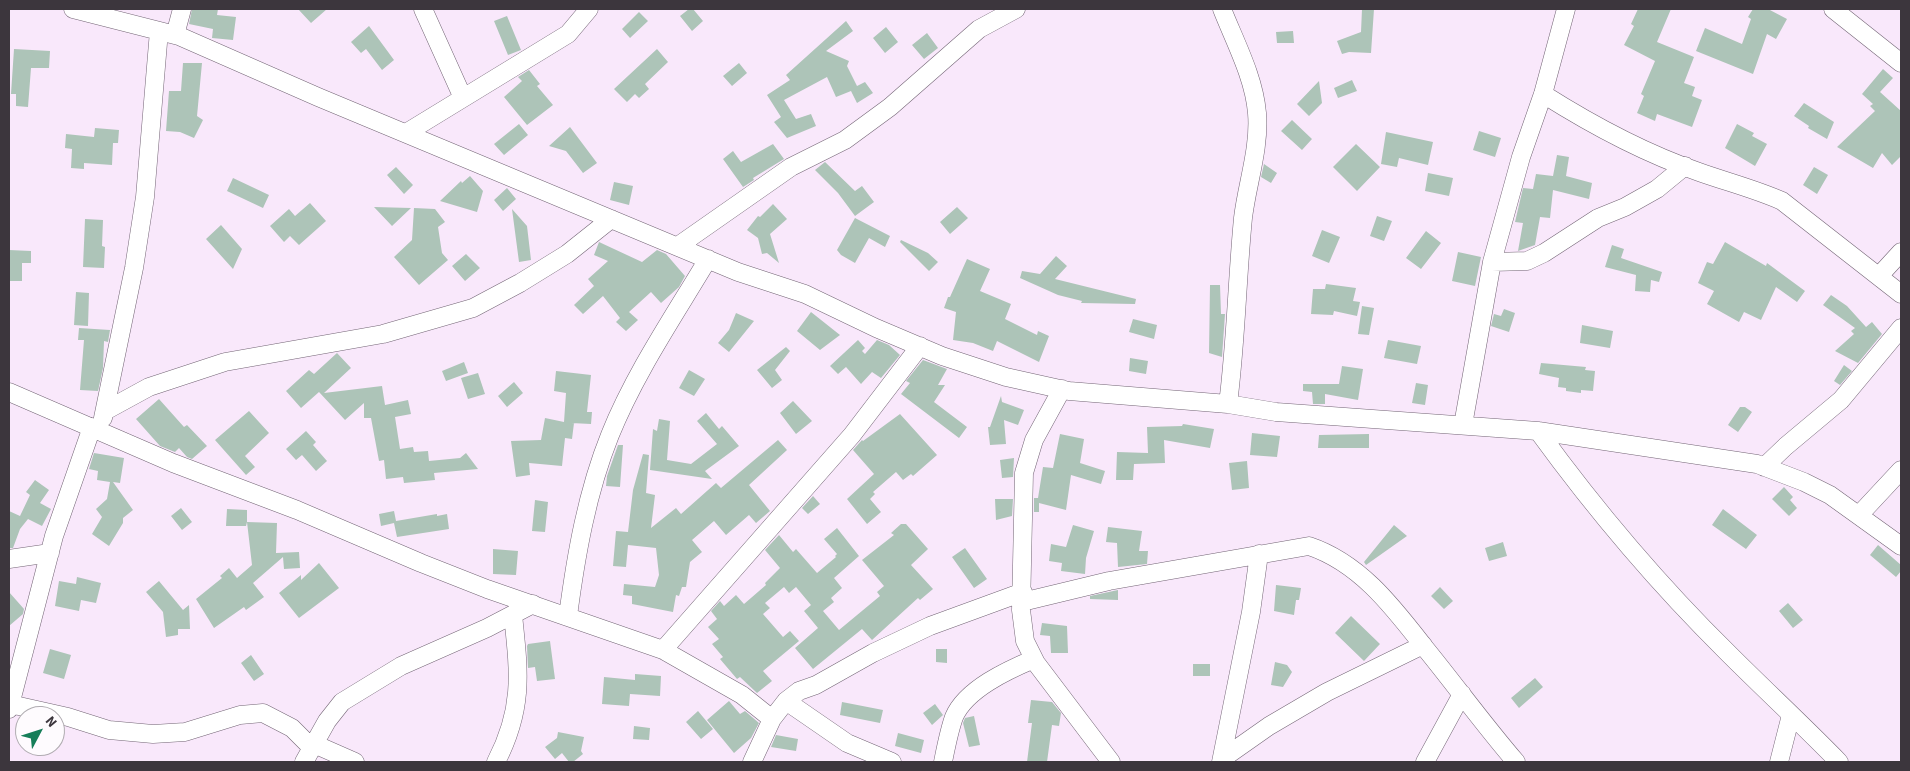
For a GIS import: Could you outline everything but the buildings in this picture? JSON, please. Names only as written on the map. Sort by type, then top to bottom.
[{"type":"street","points":[[73,9],[167,33],[738,272],[805,294],[920,346],[1006,377],[1062,389],[1228,404],[1276,412],[1538,431],[1723,459],[1764,467],[1804,482],[1860,514],[1901,546]]},
{"type":"street","points":[[182,9],[167,33],[134,268],[105,411],[96,428],[50,553],[9,707],[68,718],[109,730],[153,734],[185,732],[240,715],[264,713],[292,728],[310,751],[355,762]]},
{"type":"street","points":[[423,9],[463,98]]},
{"type":"street","points":[[406,133],[568,34],[588,9]]},
{"type":"street","points":[[678,246],[792,167],[845,140],[890,107],[997,14],[1016,9]]},
{"type":"street","points":[[1222,9],[1250,80],[1257,113],[1257,138],[1243,220],[1236,344],[1228,404]]},
{"type":"street","points":[[1463,425],[1492,262],[1521,157],[1543,94],[1566,9]]},
{"type":"street","points":[[1833,9],[1901,63]]},
{"type":"street","points":[[1543,94],[1592,125],[1685,166],[1760,191],[1782,201],[1901,294]]},
{"type":"street","points":[[1492,262],[1527,261],[1544,253],[1598,218],[1625,207],[1657,189],[1685,166]]},
{"type":"street","points":[[105,411],[149,386],[225,362],[383,334],[473,308],[568,254],[611,219]]},
{"type":"street","points":[[1879,276],[1901,252]]},
{"type":"street","points":[[568,616],[589,500],[610,434],[632,391],[708,259]]},
{"type":"street","points":[[1764,467],[1841,400],[1901,328]]},
{"type":"street","points":[[663,650],[852,435],[920,346]]},
{"type":"street","points":[[1062,389],[1034,440],[1024,473],[1022,597],[1025,641],[1034,659],[1112,762]]},
{"type":"street","points":[[9,392],[96,428],[173,463],[297,510],[421,563],[663,650],[733,690],[772,718]]},
{"type":"street","points":[[1538,431],[1570,476],[1626,542],[1726,652],[1839,762]]},
{"type":"street","points":[[1860,514],[1901,470]]},
{"type":"street","points":[[752,762],[772,718],[786,701],[799,691],[816,685],[873,653],[930,626],[1022,597],[1309,546],[1330,553],[1347,564],[1390,603],[1516,762]]},
{"type":"street","points":[[9,559],[50,553]]},
{"type":"street","points":[[1222,761],[1251,612],[1259,554]]},
{"type":"street","points":[[310,751],[327,721],[342,702],[358,691],[401,666],[533,604]]},
{"type":"street","points":[[496,762],[515,715],[519,673],[513,615]]},
{"type":"street","points":[[1222,761],[1268,726],[1327,692],[1423,645]]},
{"type":"street","points":[[943,762],[955,716],[964,702],[1002,672],[1034,659]]},
{"type":"street","points":[[1425,762],[1462,694]]},
{"type":"street","points":[[786,701],[847,743],[892,762]]},
{"type":"street","points":[[1779,762],[1791,715]]}]
